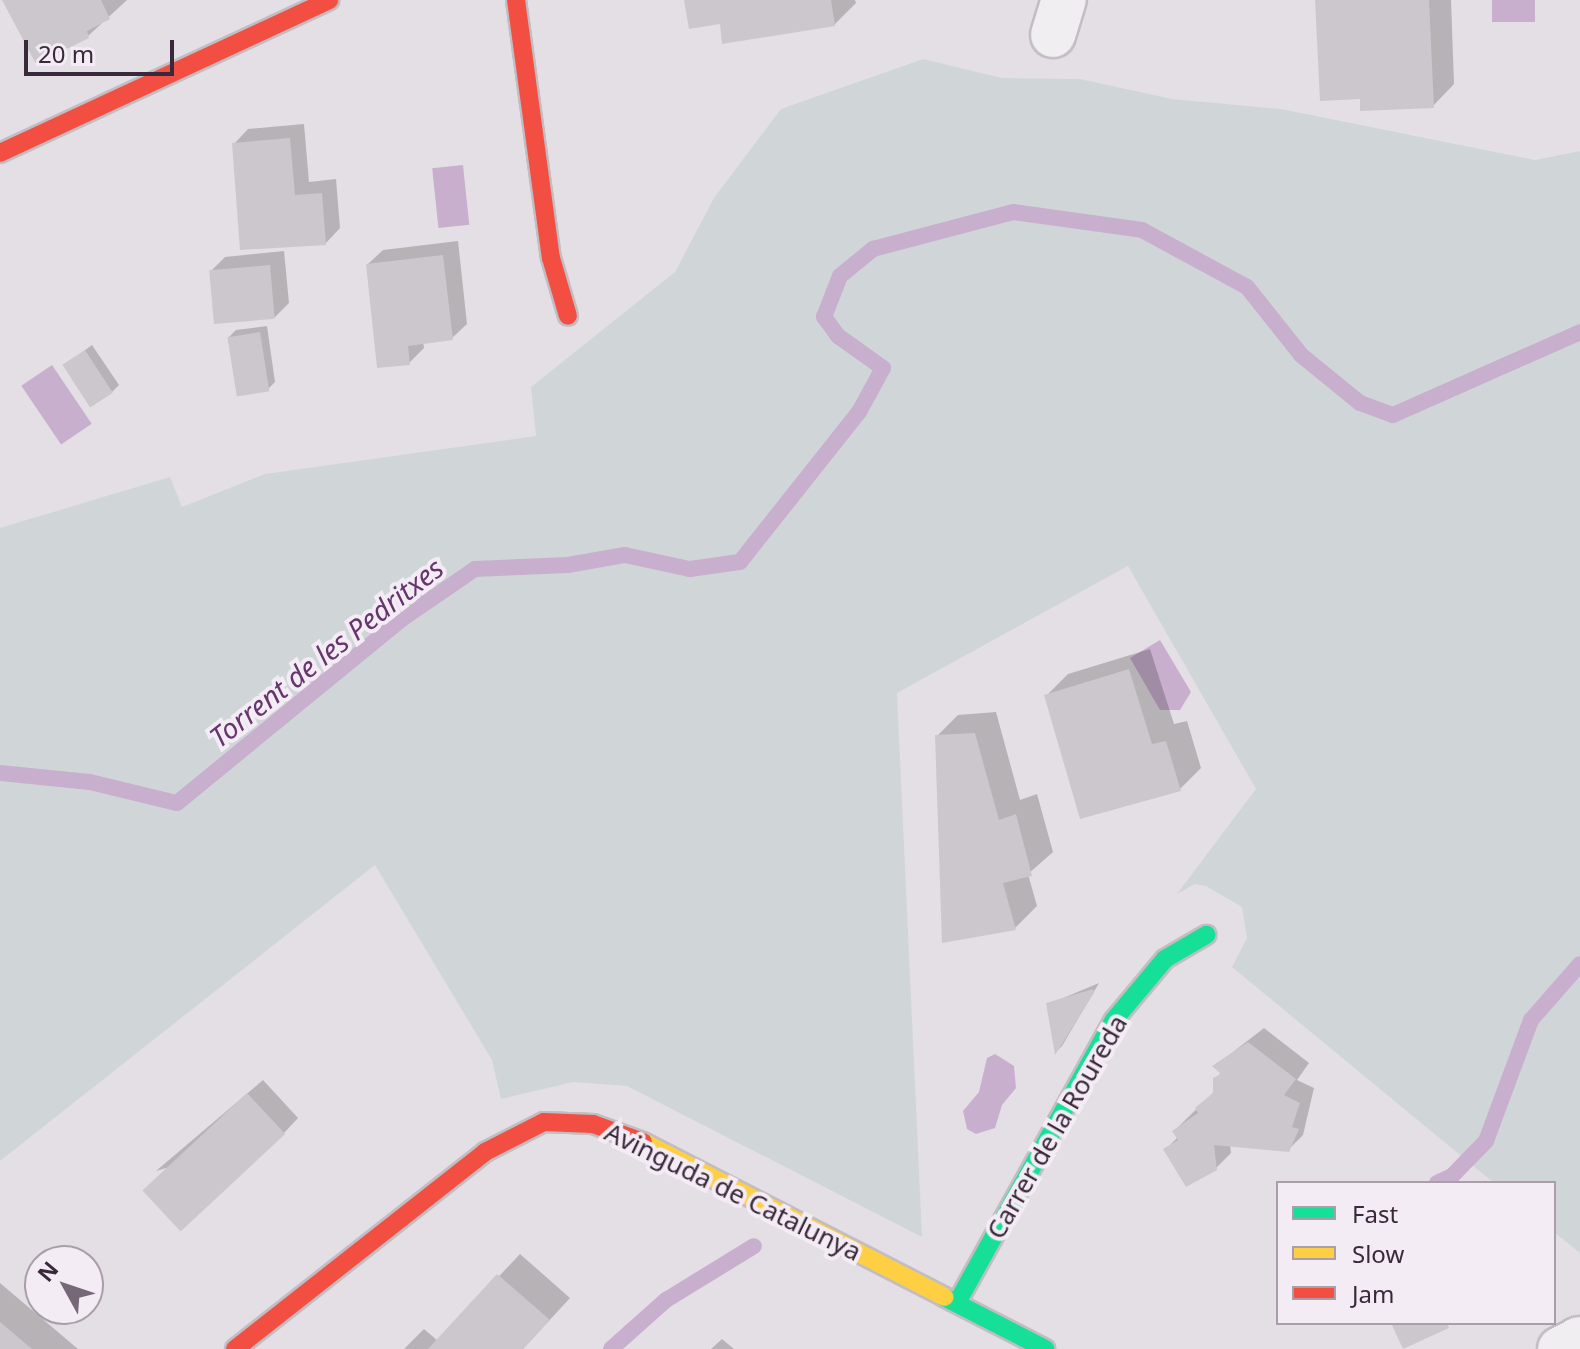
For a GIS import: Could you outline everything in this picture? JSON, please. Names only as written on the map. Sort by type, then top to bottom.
[{"type":"street","points":[[0,153],[329,0]]},
{"type":"street","points":[[516,0],[551,258],[568,316]]},
{"type":"street","name":"Carrer de la Roureda","points":[[958,1301],[1114,1020],[1165,959],[1206,935]]},
{"type":"street","name":"Avinguda de Catalunya","points":[[235,1349],[485,1152],[544,1122],[593,1124],[646,1143],[958,1301],[1045,1349]]},
{"type":"street","points":[[1560,1349],[1580,1339]]},
{"type":"shaded area","points":[[1492,0],[1535,0],[1535,22],[1492,22]]},
{"type":"shaded area","points":[[923,59],[1002,78],[1080,79],[1172,99],[1281,109],[1535,160],[1580,151],[1580,1253],[1556,1234],[1556,1181],[1492,1181],[1232,967],[1247,938],[1242,907],[1206,886],[1195,884],[1177,894],[1256,789],[1128,566],[897,693],[922,1237],[627,1086],[573,1082],[501,1099],[492,1060],[375,865],[0,1161],[0,528],[170,477],[182,507],[265,474],[536,436],[531,387],[675,272],[714,198],[781,109]]},
{"type":"shaded area","points":[[463,165],[469,225],[438,228],[432,168]]},
{"type":"shaded area","points":[[52,365],[92,424],[61,445],[21,386]]},
{"type":"shaded area","points":[[1160,640],[1191,692],[1180,710],[1160,710],[1130,658]]},
{"type":"shaded area","points":[[995,1054],[1014,1066],[1016,1088],[1002,1105],[995,1128],[976,1134],[967,1129],[963,1111],[979,1092],[987,1058]]},
{"type":"building","points":[[2,0],[101,0],[110,19],[87,31],[89,38],[36,64]]},
{"type":"building","points":[[684,0],[831,0],[835,26],[722,44],[720,24],[689,29]]},
{"type":"building","points":[[1315,0],[1429,0],[1434,108],[1360,111],[1360,99],[1320,101]]},
{"type":"building","points":[[290,138],[295,195],[322,193],[326,245],[240,250],[232,143]]},
{"type":"building","points":[[443,255],[453,340],[408,346],[410,365],[377,368],[366,264]]},
{"type":"building","points":[[270,265],[275,319],[214,324],[209,270]]},
{"type":"building","points":[[260,332],[269,391],[237,396],[227,337]]},
{"type":"building","points":[[85,350],[113,393],[90,407],[62,365]]},
{"type":"building","points":[[1129,669],[1152,744],[1166,741],[1181,791],[1080,819],[1044,695]]},
{"type":"building","points":[[975,733],[999,820],[1016,814],[1032,876],[1003,883],[1016,930],[942,943],[935,735]]},
{"type":"building","points":[[1093,989],[1094,993],[1055,1055],[1046,1003]]},
{"type":"building","points":[[1248,1042],[1296,1079],[1284,1095],[1300,1103],[1292,1127],[1299,1129],[1289,1152],[1214,1145],[1217,1170],[1186,1187],[1163,1149],[1178,1140],[1172,1131],[1198,1113],[1195,1108],[1213,1093],[1213,1078],[1221,1074],[1212,1066]]},
{"type":"building","points":[[247,1093],[285,1134],[181,1231],[142,1191]]},
{"type":"building","points":[[497,1274],[550,1320],[523,1349],[428,1349]]},
{"type":"building","points":[[0,1322],[32,1349],[0,1349]]},
{"type":"building","points":[[1392,1325],[1448,1325],[1449,1328],[1403,1349]]},
{"type":"waterway","name":"Torrent de les Pedritxes","points":[[0,773],[90,782],[177,803],[399,621],[475,569],[568,565],[625,555],[690,569],[740,562],[859,412],[883,368],[838,336],[824,317],[840,276],[873,249],[1013,212],[1142,230],[1247,287],[1301,355],[1360,403],[1393,415],[1580,332]]},
{"type":"waterway","points":[[1441,1181],[1452,1176],[1486,1141],[1531,1020],[1580,964]]},
{"type":"waterway","points":[[611,1349],[666,1300],[754,1246]]},
{"type":"traffic: fast","points":[[958,1301],[1114,1020],[1165,959],[1206,935]]},
{"type":"traffic: fast","points":[[944,1297],[1045,1349]]},
{"type":"traffic: slow","points":[[643,1142],[944,1297]]},
{"type":"traffic: jam","points":[[0,153],[329,0]]},
{"type":"traffic: jam","points":[[516,0],[551,258],[568,316]]},
{"type":"traffic: jam","points":[[235,1349],[485,1152],[544,1122],[593,1124],[643,1142]]}]
